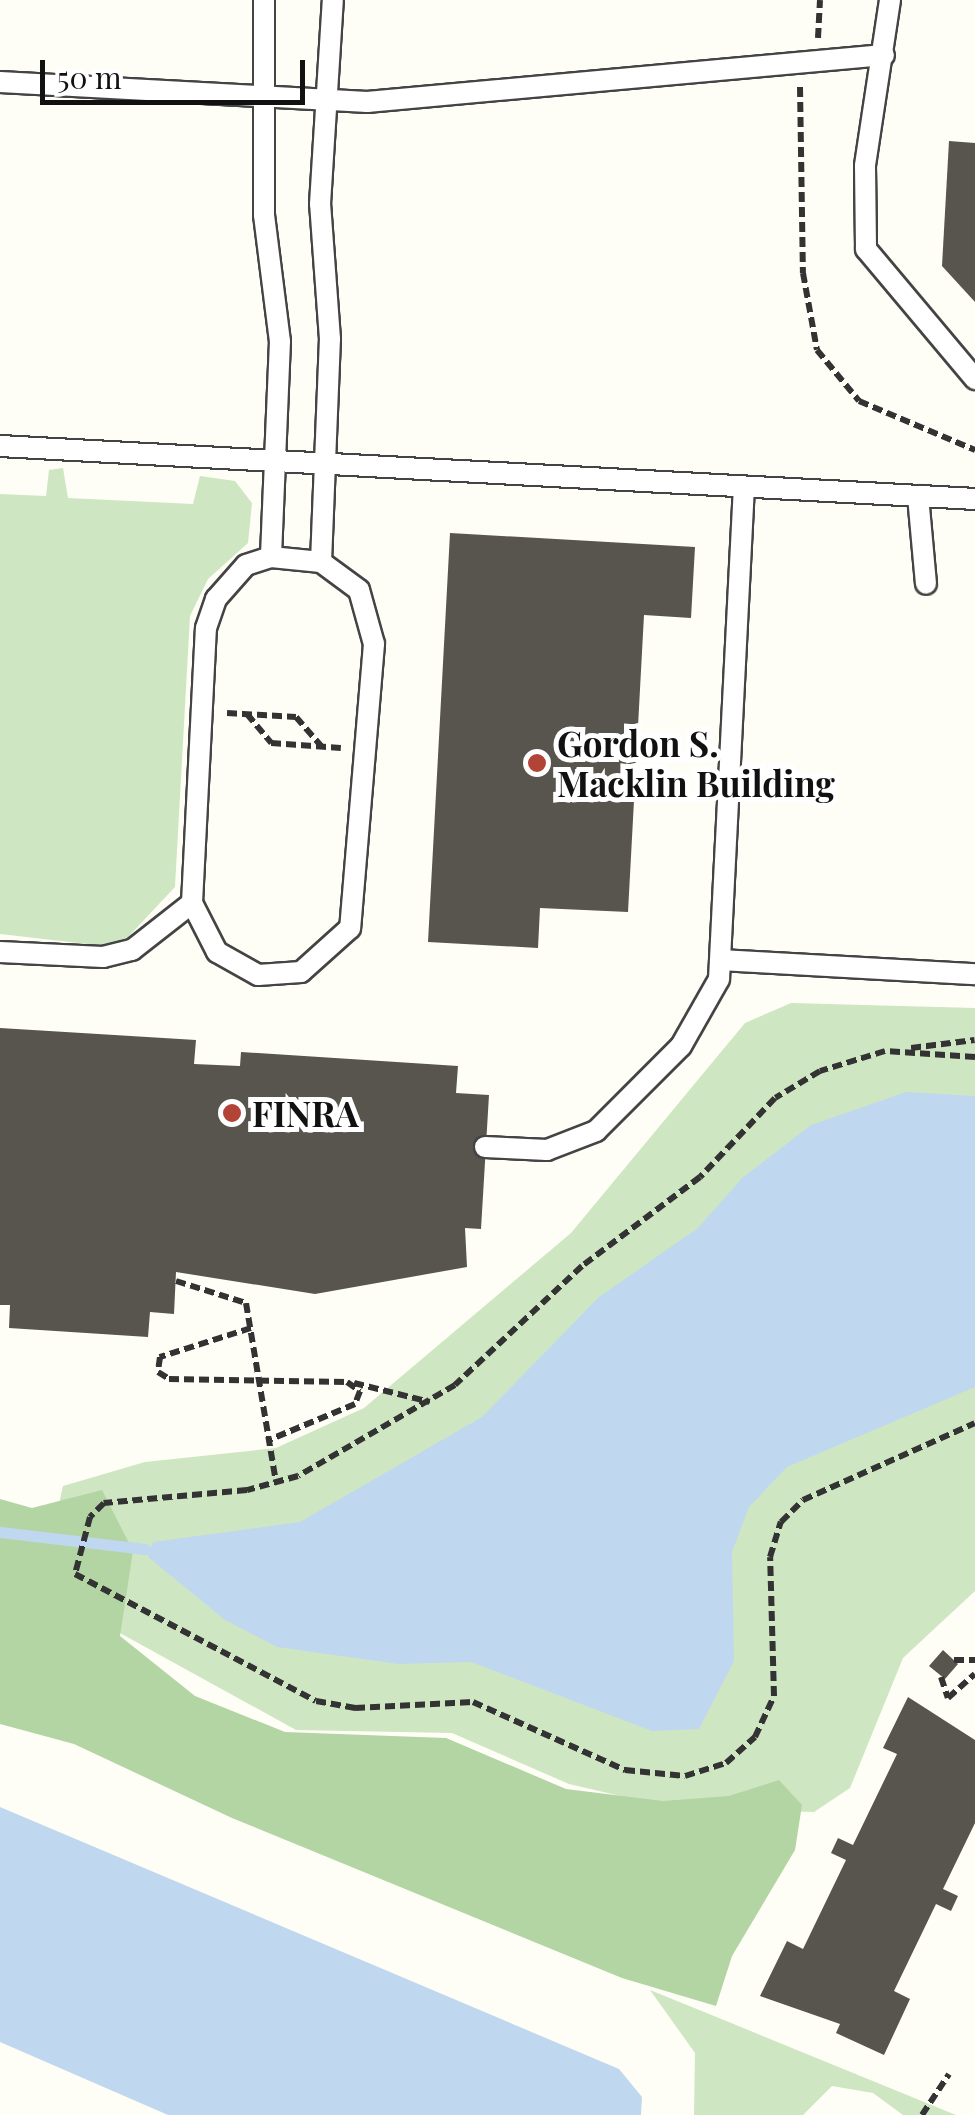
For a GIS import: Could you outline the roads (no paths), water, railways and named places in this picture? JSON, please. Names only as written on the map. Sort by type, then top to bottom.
[{"type":"lane","points":[[264,0],[276,460],[272,557]]},
{"type":"lane","points":[[321,562],[327,463],[327,101],[333,0]]},
{"type":"lane","points":[[890,0],[866,166],[866,248],[975,379]]},
{"type":"lane","points":[[0,82],[327,101],[884,55]]},
{"type":"lane","points":[[0,446],[975,499]]},
{"type":"lane","points":[[486,1147],[547,1150],[596,1132],[681,1046],[706,1010],[722,960],[744,488]]},
{"type":"lane","points":[[918,496],[926,584]]},
{"type":"lane","points":[[272,557],[321,562],[352,583],[370,611],[367,750],[355,910],[333,951],[301,972],[258,975],[216,952],[192,903],[202,711],[216,599],[246,565],[272,557]]},
{"type":"lane","points":[[0,952],[104,958],[132,950],[192,903]]},
{"type":"lane","points":[[722,960],[975,974]]},
{"type":"water","points":[[906,1092],[975,1096],[975,1387],[787,1467],[749,1507],[732,1552],[734,1661],[699,1729],[652,1731],[471,1662],[398,1664],[277,1647],[225,1620],[148,1557],[153,1542],[300,1522],[482,1417],[599,1297],[698,1228],[742,1178],[811,1125]]},
{"type":"water","points":[[0,1807],[619,2069],[642,2097],[641,2115],[168,2115],[0,2042]]},
{"type":"waterway","points":[[0,1532],[145,1549]]},
{"type":"place","name":"Gordon S. Macklin Building","points":[[537,763]]},
{"type":"place","name":"FINRA","points":[[232,1113]]}]
